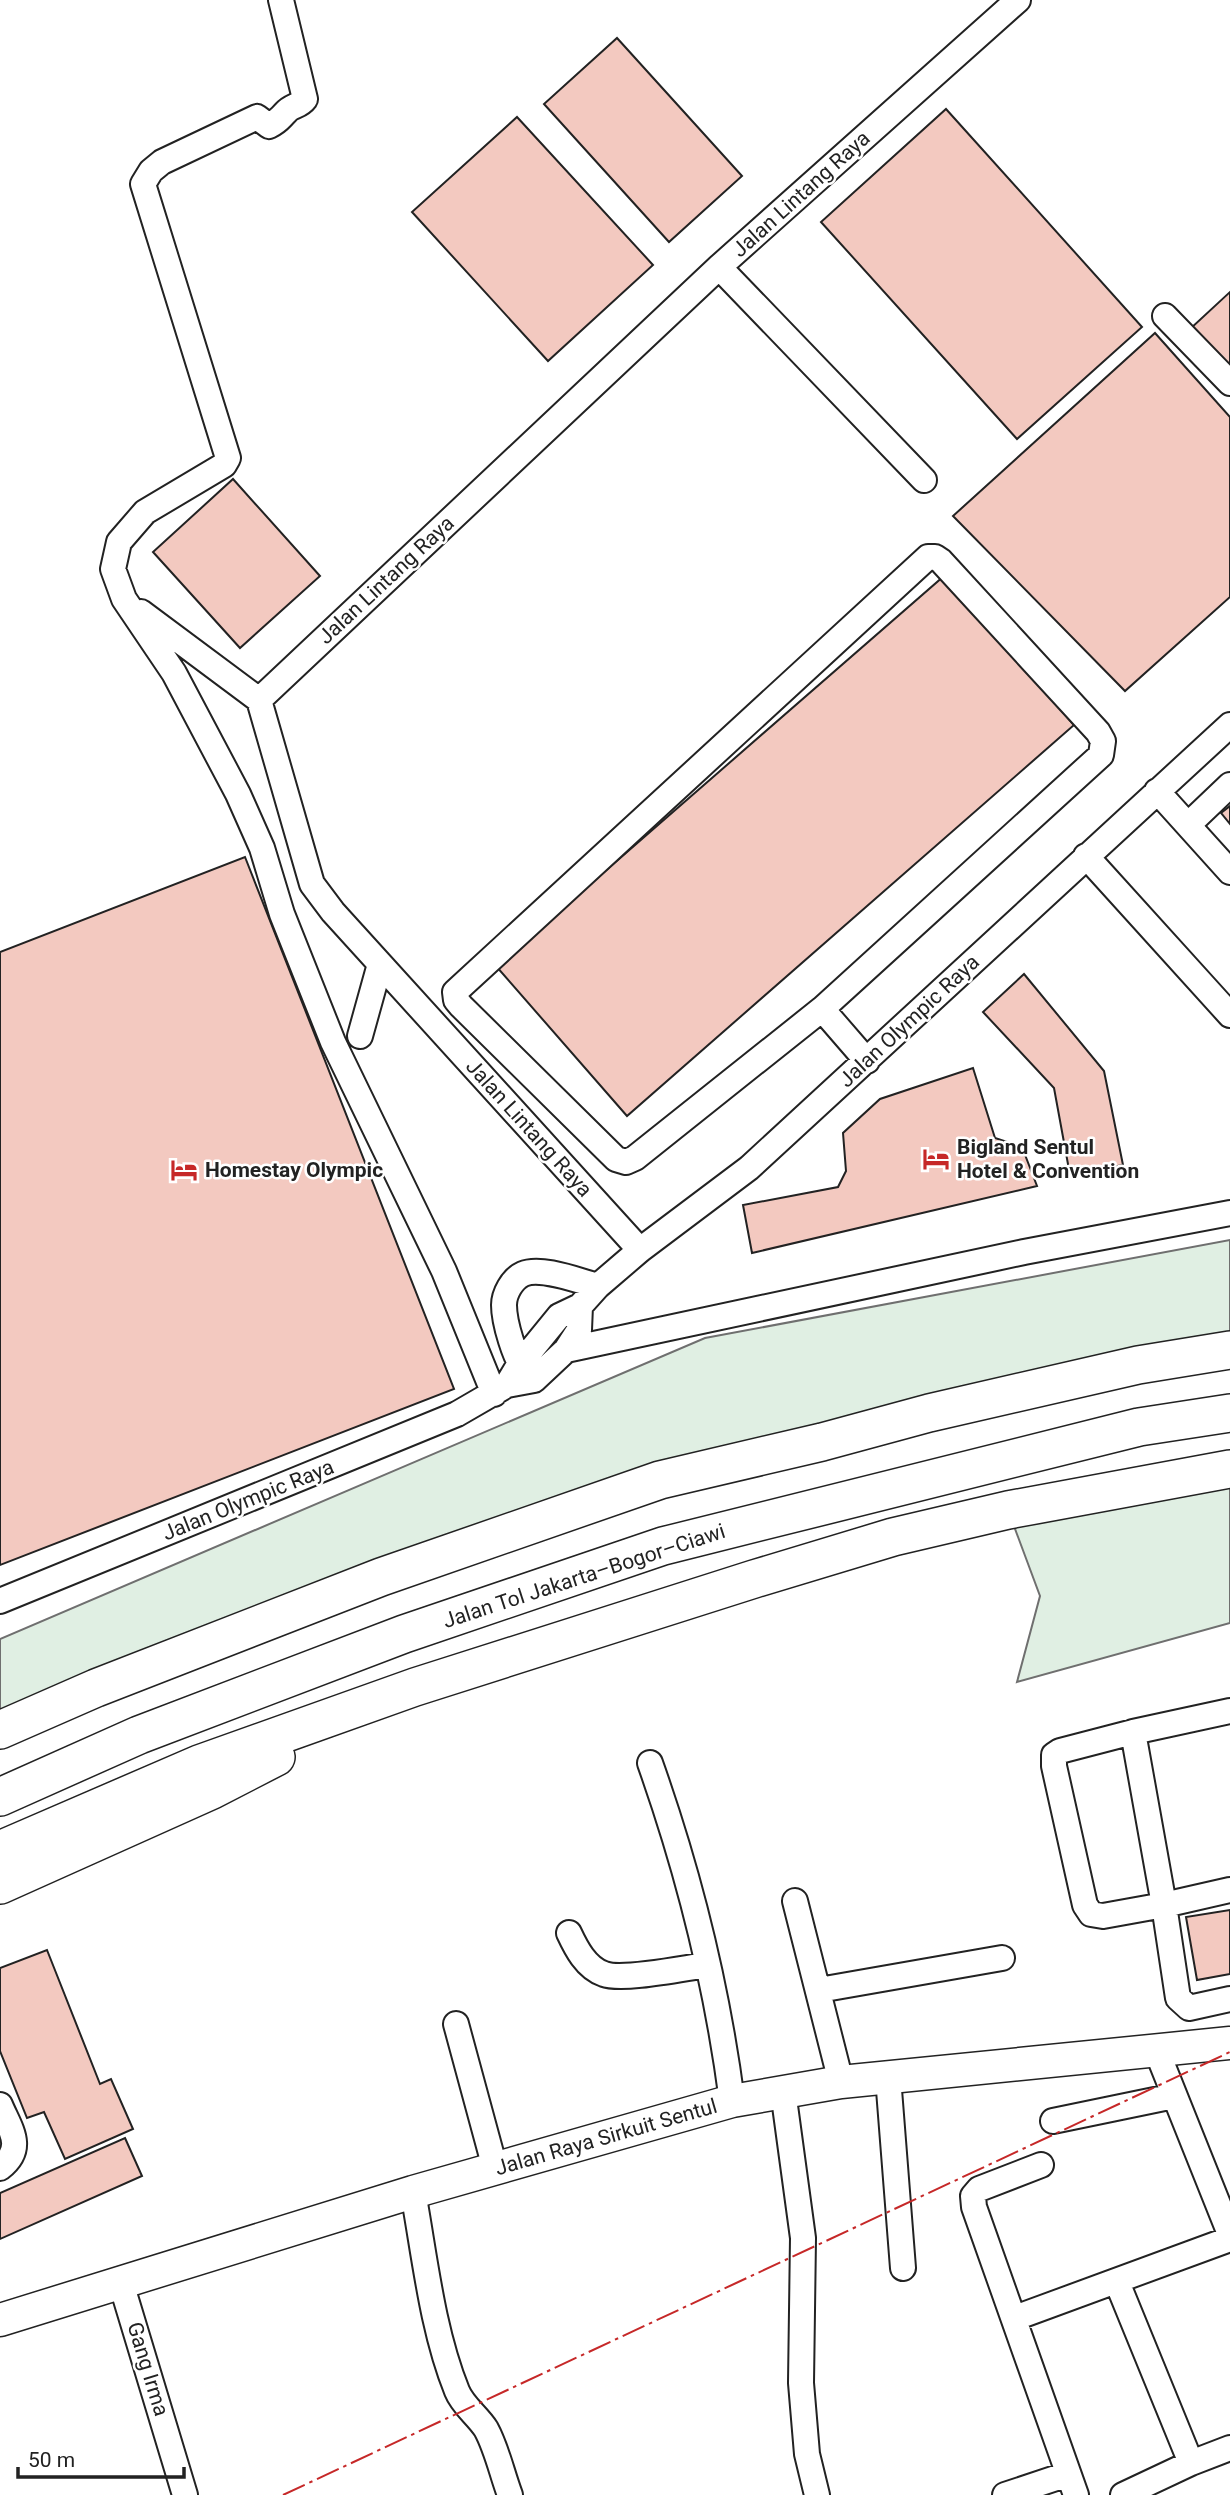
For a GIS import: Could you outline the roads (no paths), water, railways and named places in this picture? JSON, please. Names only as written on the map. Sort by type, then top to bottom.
[{"type":"highway","points":[[0,1730],[96,1688],[381,1577],[660,1480],[821,1442],[929,1412],[1138,1365],[1230,1350]]},
{"type":"highway","name":"Jalan Tol Jakarta–Bogor–Ciawi","points":[[0,1797],[139,1735],[391,1639],[663,1545],[1139,1427],[1230,1413]]},
{"type":"highway","points":[[0,1850],[199,1764],[415,1687],[741,1583],[893,1537],[1008,1510],[1230,1469]]},
{"type":"highway","points":[[0,1885],[212,1790],[415,1687]]},
{"type":"main road","name":"Jalan Raya Sirkuit Sentul","points":[[0,2320],[412,2192],[732,2101],[841,2082],[1230,2043]]},
{"type":"street","points":[[281,0],[305,99],[286,111],[281,120],[268,126],[257,117],[162,162],[151,171],[144,184],[228,458],[224,465],[145,512],[119,542],[113,569],[124,599],[174,673],[238,794],[262,848],[282,914],[333,1042],[444,1271],[514,1381]]},
{"type":"street","name":"Jalan Lintang Raya","points":[[640,1250],[333,912],[312,884],[259,700],[719,267],[1018,0]]},
{"type":"street","points":[[719,267],[923,480]]},
{"type":"street","points":[[1165,316],[1230,383]]},
{"type":"street","points":[[928,557],[934,557],[941,561],[1098,732],[1103,741],[1101,755],[822,1009],[635,1158],[626,1162],[616,1158],[461,1006],[456,1000],[455,992],[928,557]]},
{"type":"street","points":[[124,599],[259,700]]},
{"type":"street","name":"Jalan Olympic Raya","points":[[514,1381],[559,1317],[580,1306],[598,1286],[640,1250],[749,1168],[1230,726]]},
{"type":"street","points":[[1188,825],[1230,785]]},
{"type":"street","points":[[1157,791],[1230,872]]},
{"type":"street","points":[[1086,856],[1230,1015]]},
{"type":"street","points":[[360,1036],[380,964]]},
{"type":"street","points":[[822,1009],[867,1061]]},
{"type":"street","points":[[566,1350],[1024,1252],[1230,1213]]},
{"type":"street","points":[[514,1381],[503,1303],[509,1286],[523,1274],[542,1272],[598,1286]]},
{"type":"street","name":"Jalan Olympic Raya","points":[[0,1601],[457,1415],[566,1350],[579,1330],[580,1306]]},
{"type":"street","points":[[1230,1711],[1133,1732],[1060,1751],[1054,1755],[1054,1766],[1085,1905],[1091,1914],[1103,1916],[1230,1890]]},
{"type":"street","points":[[1133,1732],[1178,1998],[1189,2008],[1230,1999]]},
{"type":"street","points":[[650,1763],[689,1883],[726,2051],[732,2101]]},
{"type":"street","points":[[795,1901],[841,2082]]},
{"type":"street","points":[[569,1933],[579,1953],[603,1974],[618,1976],[707,1965]]},
{"type":"street","points":[[818,1990],[1002,1958]]},
{"type":"street","points":[[456,2024],[495,2168]]},
{"type":"street","points":[[1015,2318],[1230,2236],[1156,2049]]},
{"type":"street","points":[[888,2077],[903,2268]]},
{"type":"street","points":[[783,2091],[803,2238],[801,2383],[807,2454],[816,2495]]},
{"type":"street","points":[[1053,2121],[1174,2096]]},
{"type":"street","points":[[0,2105],[14,2137],[15,2146],[9,2161],[0,2168]]},
{"type":"street","points":[[1005,2495],[1072,2484],[974,2207],[973,2196],[979,2189],[1041,2165]]},
{"type":"street","points":[[412,2192],[436,2315],[456,2390],[487,2432],[510,2495]]},
{"type":"street","points":[[1117,2281],[1191,2463]]},
{"type":"street","name":"Gang Irma","points":[[121,2283],[185,2495]]},
{"type":"street","points":[[1123,2495],[1230,2448]]},
{"type":"place","name":"Bigland Sentul Hotel & Convention","points":[[936,1159]]},
{"type":"place","name":"Homestay Olympic","points":[[184,1170]]}]
